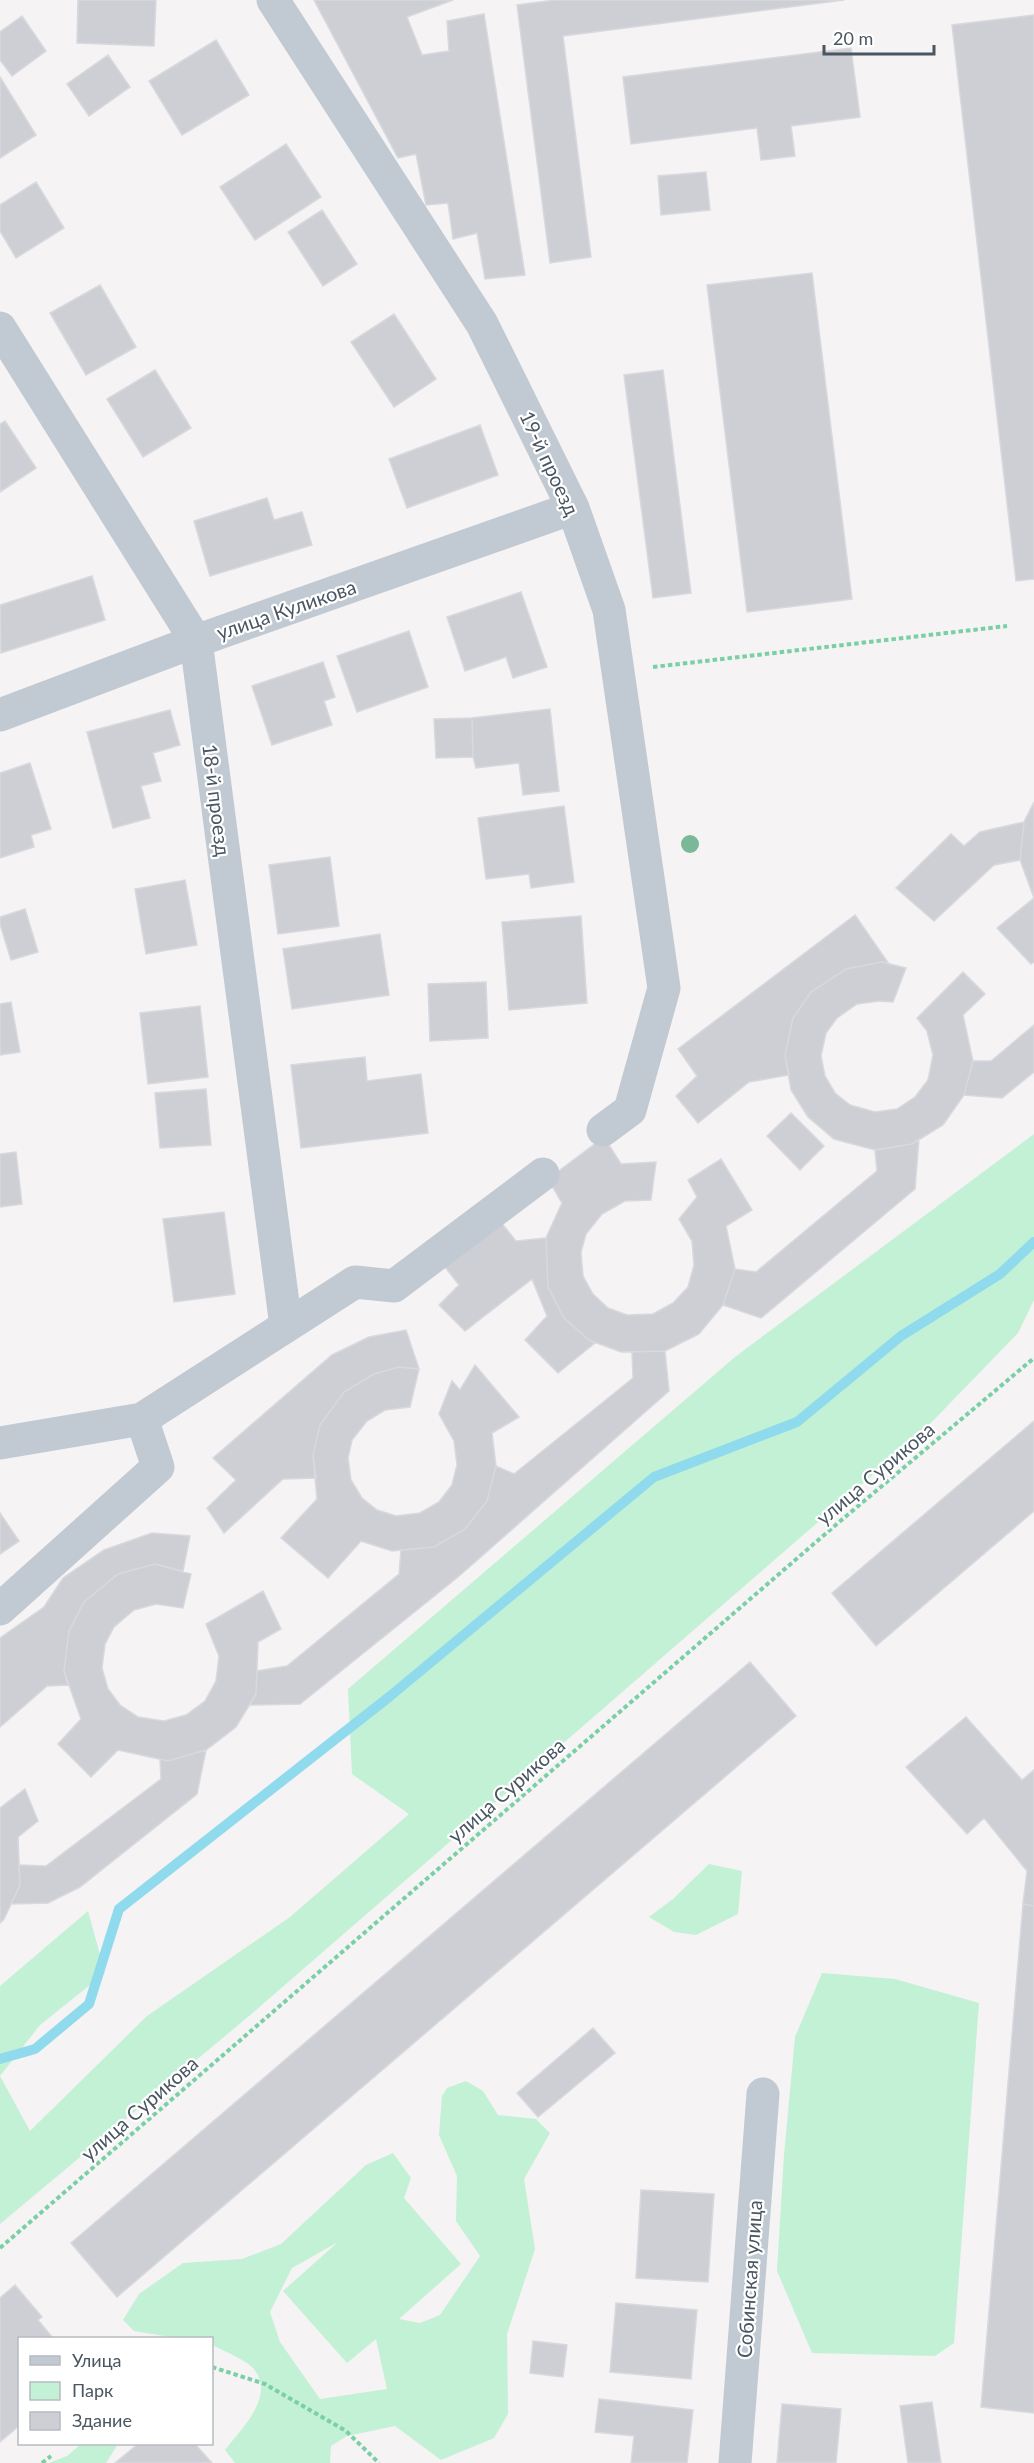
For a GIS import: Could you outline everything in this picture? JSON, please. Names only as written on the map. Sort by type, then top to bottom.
[{"type":"street","name":"19-й проезд","points":[[273,0],[482,324],[573,508],[609,610],[664,988],[630,1110],[603,1130]]},
{"type":"street","name":"18-й проезд","points":[[0,328],[196,640],[286,1326]]},
{"type":"street","name":"улица Куликова","points":[[0,715],[196,640],[573,508]]},
{"type":"street","points":[[0,1443],[142,1419],[355,1282],[394,1286],[543,1174]]},
{"type":"street","points":[[0,1609],[158,1467],[142,1419]]},
{"type":"street","name":"Собинская улица","points":[[735,2463],[763,2094]]},
{"type":"path","points":[[618,671],[1006,626]]},
{"type":"path","name":"улица Сурикова","points":[[0,2246],[813,1545],[1034,1358]]},
{"type":"path","points":[[213,2367],[265,2384],[346,2431],[379,2463]]},
{"type":"path","points":[[42,2463],[51,2456]]},
{"type":"green space","points":[[1034,1134],[1034,1300],[1018,1333],[923,1431],[249,2016],[0,2224],[0,2076],[30,2131],[147,2016],[290,1917],[409,1814],[352,1774],[348,1689],[735,1357]]},
{"type":"green space","points":[[709,1864],[742,1871],[738,1914],[696,1935],[674,1932],[649,1917],[673,1899]]},
{"type":"green space","points":[[88,1911],[105,1973],[40,2025],[0,2076],[0,1986]]},
{"type":"green space","points":[[822,1973],[895,1979],[979,2003],[954,2343],[935,2356],[812,2353],[777,2271],[784,2155],[795,2037]]},
{"type":"green space","points":[[466,2081],[483,2091],[498,2115],[536,2119],[550,2133],[524,2179],[535,2249],[507,2334],[508,2414],[494,2438],[441,2460],[395,2426],[347,2436],[331,2446],[330,2463],[235,2463],[225,2450],[247,2422],[259,2400],[261,2389],[259,2378],[253,2368],[213,2346],[213,2337],[170,2337],[134,2331],[123,2320],[139,2294],[183,2263],[242,2259],[281,2244],[366,2165],[393,2153],[411,2178],[404,2198],[461,2264],[399,2319],[420,2323],[440,2315],[480,2256],[456,2221],[457,2176],[439,2135],[442,2096],[447,2088]],"holes":[[[338,2242],[283,2291],[347,2363],[376,2339],[387,2389],[320,2399],[280,2342],[270,2312],[292,2268]]]},
{"type":"green space","points":[[80,2445],[117,2445],[106,2463],[49,2463],[67,2456]]},
{"type":"building","points":[[78,0],[156,0],[154,46],[77,43]]},
{"type":"building","points":[[314,0],[453,0],[407,17],[422,55],[449,51],[447,21],[484,14],[525,275],[485,279],[477,233],[453,239],[448,203],[426,205],[416,154],[398,158]]},
{"type":"building","points":[[555,0],[844,0],[563,36],[591,257],[550,263],[517,5]]},
{"type":"building","points":[[1034,15],[1034,579],[1016,581],[952,25]]},
{"type":"building","points":[[22,16],[46,51],[12,76],[0,60],[0,32]]},
{"type":"building","points":[[216,40],[249,95],[182,135],[149,81]]},
{"type":"building","points":[[851,48],[860,117],[791,126],[795,156],[761,160],[757,128],[631,144],[623,77]]},
{"type":"building","points":[[108,55],[130,87],[89,116],[67,84]]},
{"type":"building","points":[[0,77],[36,135],[0,158]]},
{"type":"building","points":[[286,144],[321,197],[255,240],[220,187]]},
{"type":"building","points":[[706,172],[710,210],[661,215],[658,176]]},
{"type":"building","points":[[36,182],[64,228],[16,258],[0,231],[0,205]]},
{"type":"building","points":[[322,210],[357,264],[323,286],[288,232]]},
{"type":"building","points":[[812,273],[852,599],[747,612],[707,285]]},
{"type":"building","points":[[100,285],[136,347],[86,375],[50,313]]},
{"type":"building","points":[[394,314],[436,379],[394,407],[351,342]]},
{"type":"building","points":[[155,370],[191,428],[143,457],[107,399]]},
{"type":"building","points":[[663,370],[691,593],[653,598],[624,375]]},
{"type":"building","points":[[5,421],[36,468],[0,492],[0,424]]},
{"type":"building","points":[[480,425],[498,475],[407,508],[389,459]]},
{"type":"building","points":[[267,498],[274,520],[302,512],[312,545],[210,576],[194,521]]},
{"type":"building","points":[[92,576],[105,620],[1,653],[0,605]]},
{"type":"building","points":[[521,592],[547,667],[513,678],[506,657],[465,671],[447,617]]},
{"type":"building","points":[[409,631],[428,687],[357,712],[337,656]]},
{"type":"building","points":[[323,662],[335,697],[324,701],[332,725],[272,745],[252,686]]},
{"type":"building","points":[[550,709],[559,791],[523,795],[519,763],[476,768],[473,757],[472,718]]},
{"type":"building","points":[[170,710],[180,745],[153,753],[161,781],[141,786],[150,818],[113,828],[87,732]]},
{"type":"building","points":[[472,718],[473,757],[436,758],[434,719]]},
{"type":"building","points":[[30,763],[51,829],[31,835],[34,847],[0,858],[0,773]]},
{"type":"building","points":[[1034,802],[1034,898],[1020,860],[1024,822]]},
{"type":"building","points":[[564,806],[574,882],[531,888],[529,874],[486,879],[478,818]]},
{"type":"building","points":[[1024,822],[1020,860],[994,865],[934,921],[896,888],[951,834],[964,846],[980,832]]},
{"type":"building","points":[[330,857],[339,926],[278,934],[269,865]]},
{"type":"building","points":[[185,880],[197,945],[146,954],[135,889]]},
{"type":"building","points":[[1034,898],[1034,962],[1031,964],[997,928]]},
{"type":"building","points":[[25,909],[38,952],[11,960],[0,917]]},
{"type":"building","points":[[855,915],[889,964],[882,962],[846,969],[811,992],[793,1018],[785,1055],[789,1075],[749,1082],[698,1123],[676,1096],[697,1076],[678,1049]]},
{"type":"building","points":[[581,916],[587,1003],[509,1010],[502,922]]},
{"type":"building","points":[[380,934],[389,995],[292,1009],[283,949]]},
{"type":"building","points":[[882,962],[906,968],[893,1002],[857,1004],[837,1018],[826,1033],[821,1056],[825,1076],[835,1093],[850,1105],[875,1112],[897,1109],[915,1097],[928,1080],[933,1055],[927,1031],[917,1018],[963,972],[985,994],[963,1015],[973,1061],[964,1095],[943,1125],[912,1144],[875,1150],[834,1139],[808,1117],[791,1090],[785,1055],[793,1018],[811,992],[846,969]]},
{"type":"building","points":[[486,982],[488,1038],[430,1041],[428,984]]},
{"type":"building","points":[[11,1002],[20,1052],[0,1055],[0,1004]]},
{"type":"building","points":[[200,1006],[208,1077],[148,1084],[140,1013]]},
{"type":"building","points":[[1034,1025],[1034,1072],[1002,1098],[964,1095],[973,1061],[991,1061]]},
{"type":"building","points":[[365,1057],[367,1081],[421,1074],[428,1133],[301,1148],[291,1065]]},
{"type":"building","points":[[206,1089],[211,1145],[160,1148],[155,1093]]},
{"type":"building","points":[[791,1113],[824,1146],[800,1170],[767,1136]]},
{"type":"building","points":[[604,1137],[621,1164],[656,1162],[651,1200],[625,1201],[602,1214],[586,1234],[581,1252],[583,1276],[593,1294],[608,1308],[627,1315],[653,1314],[673,1303],[688,1287],[694,1265],[692,1241],[679,1219],[697,1197],[688,1180],[721,1159],[752,1210],[726,1226],[735,1269],[723,1305],[699,1334],[665,1351],[621,1352],[589,1340],[564,1318],[548,1287],[546,1238],[562,1203],[548,1179]]},
{"type":"building","points":[[919,1139],[915,1189],[761,1318],[723,1305],[735,1269],[756,1272],[877,1171],[875,1150],[912,1144]]},
{"type":"building","points":[[16,1152],[22,1204],[0,1207],[0,1154]]},
{"type":"building","points":[[224,1212],[235,1294],[174,1302],[163,1219]]},
{"type":"building","points":[[500,1221],[516,1241],[546,1238],[548,1287],[564,1318],[595,1343],[558,1373],[525,1340],[547,1316],[532,1279],[465,1331],[439,1305],[459,1285],[445,1267]]},
{"type":"building","points":[[406,1330],[419,1369],[399,1367],[374,1374],[344,1392],[320,1425],[313,1455],[316,1478],[283,1479],[224,1533],[207,1508],[236,1480],[213,1458],[332,1355],[369,1337]]},
{"type":"building","points":[[665,1351],[669,1391],[458,1577],[300,1704],[250,1705],[256,1694],[257,1671],[287,1666],[399,1574],[401,1550],[434,1547],[465,1529],[487,1501],[496,1466],[514,1474],[633,1378],[632,1352]]},
{"type":"building","points":[[475,1365],[519,1417],[492,1433],[496,1466],[487,1501],[465,1529],[434,1547],[392,1551],[361,1541],[328,1578],[281,1538],[317,1499],[313,1455],[320,1425],[344,1392],[374,1374],[399,1367],[419,1369],[410,1407],[385,1410],[367,1421],[352,1440],[348,1458],[351,1480],[362,1498],[377,1510],[396,1516],[420,1513],[439,1502],[452,1485],[457,1465],[454,1441],[439,1414],[452,1381],[460,1390]]},
{"type":"building","points":[[1034,1421],[1034,1511],[876,1646],[832,1593]]},
{"type":"building","points":[[0,1513],[19,1541],[0,1554]]},
{"type":"building","points":[[152,1533],[190,1536],[183,1571],[155,1564],[118,1574],[84,1602],[69,1631],[64,1671],[68,1685],[47,1686],[0,1727],[0,1638],[44,1607],[63,1578],[104,1550]]},
{"type":"building","points":[[155,1564],[191,1574],[183,1608],[156,1604],[134,1610],[114,1627],[105,1644],[102,1668],[108,1689],[120,1705],[138,1717],[164,1721],[186,1715],[205,1701],[216,1681],[219,1656],[206,1624],[263,1591],[281,1629],[258,1642],[256,1694],[236,1727],[206,1750],[168,1761],[118,1750],[91,1777],[58,1744],[81,1719],[64,1671],[69,1631],[84,1602],[118,1574]]},
{"type":"building","points":[[750,1662],[796,1716],[117,2297],[71,2243]]},
{"type":"building","points":[[966,1717],[1022,1780],[1034,1770],[1034,1906],[1023,1904],[1027,1871],[984,1818],[967,1834],[906,1767]]},
{"type":"building","points":[[206,1750],[197,1794],[80,1887],[48,1903],[11,1904],[20,1885],[19,1865],[46,1866],[161,1779],[160,1759],[168,1761]]},
{"type":"building","points":[[25,1789],[38,1821],[18,1837],[20,1885],[0,1923],[0,1808]]},
{"type":"building","points":[[1023,1904],[1034,1906],[1034,2413],[981,2407]]},
{"type":"building","points":[[593,2028],[615,2053],[538,2117],[517,2093]]},
{"type":"building","points":[[641,2190],[714,2194],[708,2282],[636,2278]]},
{"type":"building","points":[[15,2285],[42,2317],[38,2320],[52,2337],[18,2337],[18,2427],[0,2442],[0,2298]]},
{"type":"building","points":[[616,2303],[697,2310],[691,2379],[610,2372]]},
{"type":"building","points":[[533,2341],[567,2345],[563,2377],[530,2373]]},
{"type":"building","points":[[599,2399],[693,2410],[687,2463],[631,2463],[634,2436],[595,2432]]},
{"type":"building","points":[[932,2402],[941,2463],[908,2463],[900,2406]]},
{"type":"building","points":[[782,2404],[841,2409],[836,2463],[777,2463]]},
{"type":"building","points":[[137,2445],[196,2445],[212,2463],[115,2463]]},
{"type":"waterway","points":[[0,2059],[35,2049],[89,2004],[119,1909],[389,1697],[654,1477],[797,1422],[901,1336],[1000,1274],[1034,1242]]}]
